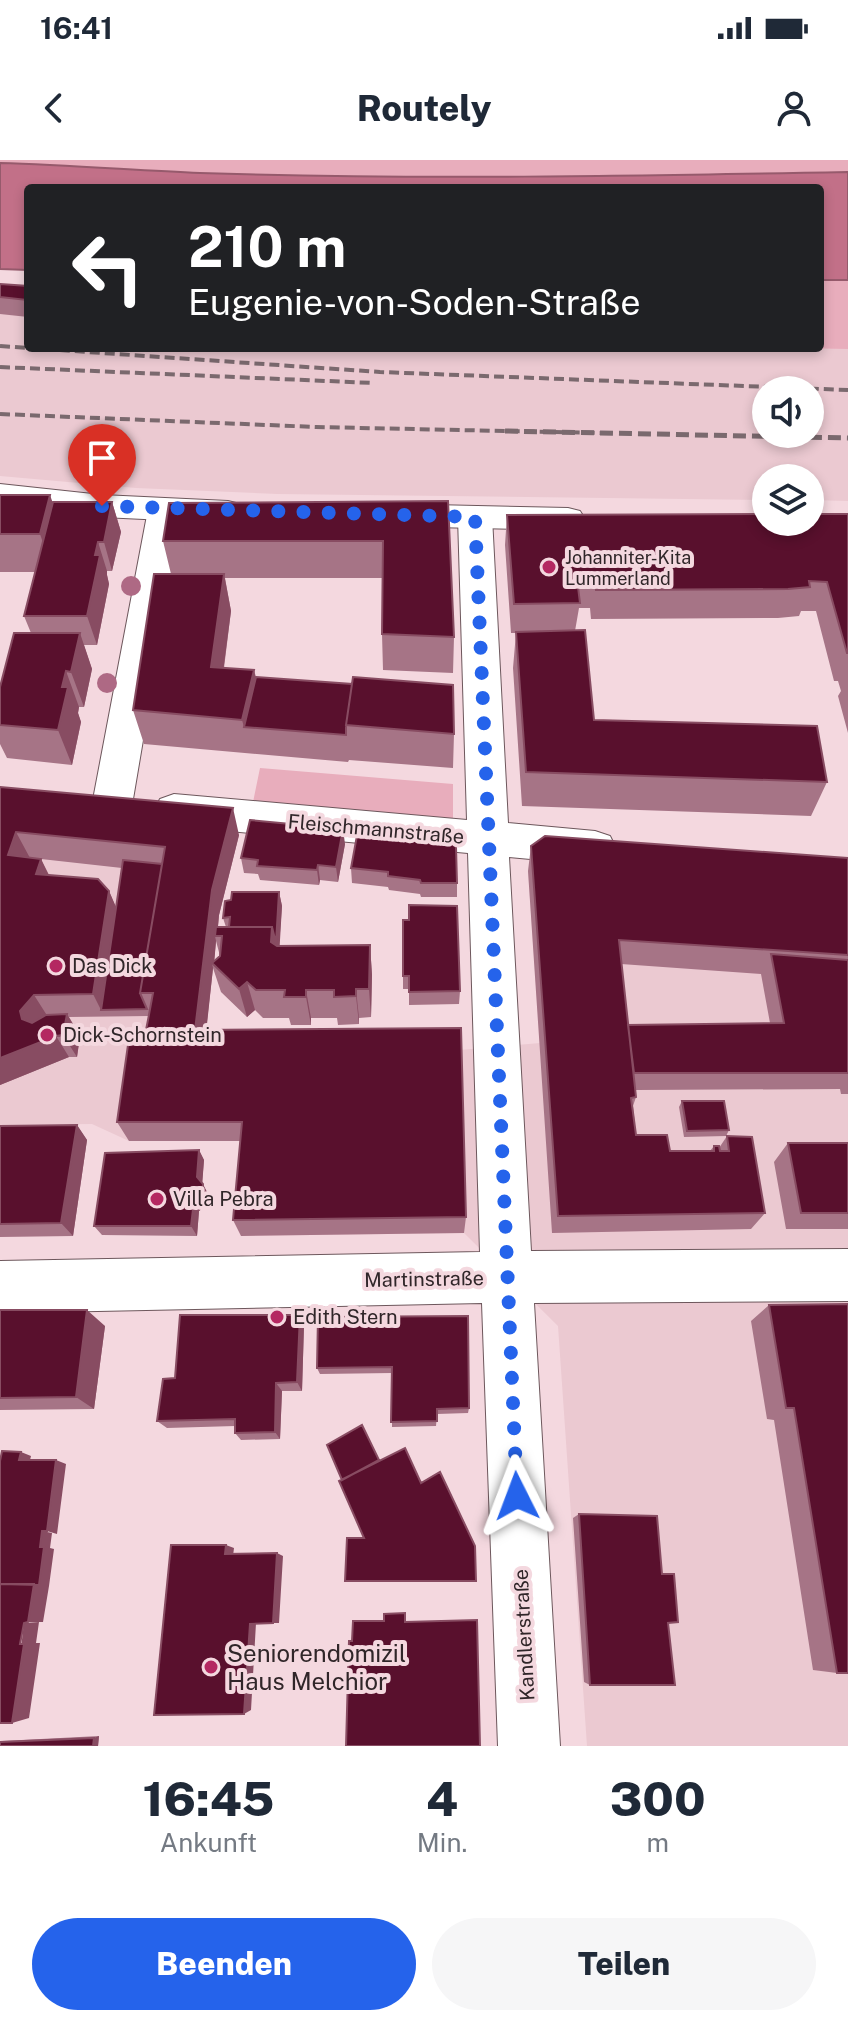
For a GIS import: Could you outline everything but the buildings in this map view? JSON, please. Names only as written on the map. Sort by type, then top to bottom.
[{"type":"street","points":[[0,495],[165,510],[254,512]]},
{"type":"street","name":"Fleischmannstraße","points":[[165,510],[97,804],[637,851]]},
{"type":"street","points":[[365,515],[593,519]]},
{"type":"street","name":"Kandlerstraße","points":[[475,517],[487,839],[482,1152],[507,1277],[529,1746]]},
{"type":"street","name":"Martinstraße","points":[[0,1287],[507,1277],[848,1275]]},
{"type":"shaded area","points":[[0,160],[848,160],[848,172],[362,176],[200,173],[0,163]]},
{"type":"shaded area","points":[[0,163],[200,173],[443,177],[848,172],[848,280],[824,280],[824,184],[24,184],[24,270],[0,269]]},
{"type":"shaded area","points":[[824,280],[848,280],[848,349],[824,349]]},
{"type":"shaded area","points":[[0,299],[24,302],[24,352],[824,352],[824,349],[848,349],[848,501],[824,500],[824,464],[752,464],[752,500],[277,494],[136,488],[0,476]]},
{"type":"shaded area","points":[[260,768],[453,784],[453,827],[252,807]]},
{"type":"shaded area","points":[[0,813],[239,835],[219,915],[204,1051],[460,1050],[540,1043],[528,871],[541,862],[848,946],[848,1746],[587,1746],[558,1326],[464,1233],[241,1236],[248,1141],[129,1141],[92,1124],[0,1125]]},
{"type":"railway","points":[[0,346],[24,348]]},
{"type":"railway","points":[[88,352],[380,372],[848,390]]},
{"type":"railway","points":[[0,367],[374,383]]},
{"type":"railway","points":[[0,414],[316,427],[538,432]]},
{"type":"railway","points":[[505,431],[538,432]]},
{"type":"railway","points":[[538,432],[848,438]]},
{"type":"railway","points":[[538,432],[601,433]]},
{"type":"place","name":"Johanniter-Kita Lummerland","points":[[549,567]]},
{"type":"place","name":"Das Dick","points":[[56,966]]},
{"type":"place","name":"Dick-Schornstein","points":[[47,1035]]},
{"type":"place","name":"Villa Pebra","points":[[157,1199]]},
{"type":"place","name":"Edith Stern","points":[[277,1317]]},
{"type":"place","name":"Seniorendomizil Haus Melchior","points":[[211,1667]]},
{"type":"route","points":[[102,506],[475,517],[517,1496]]}]
